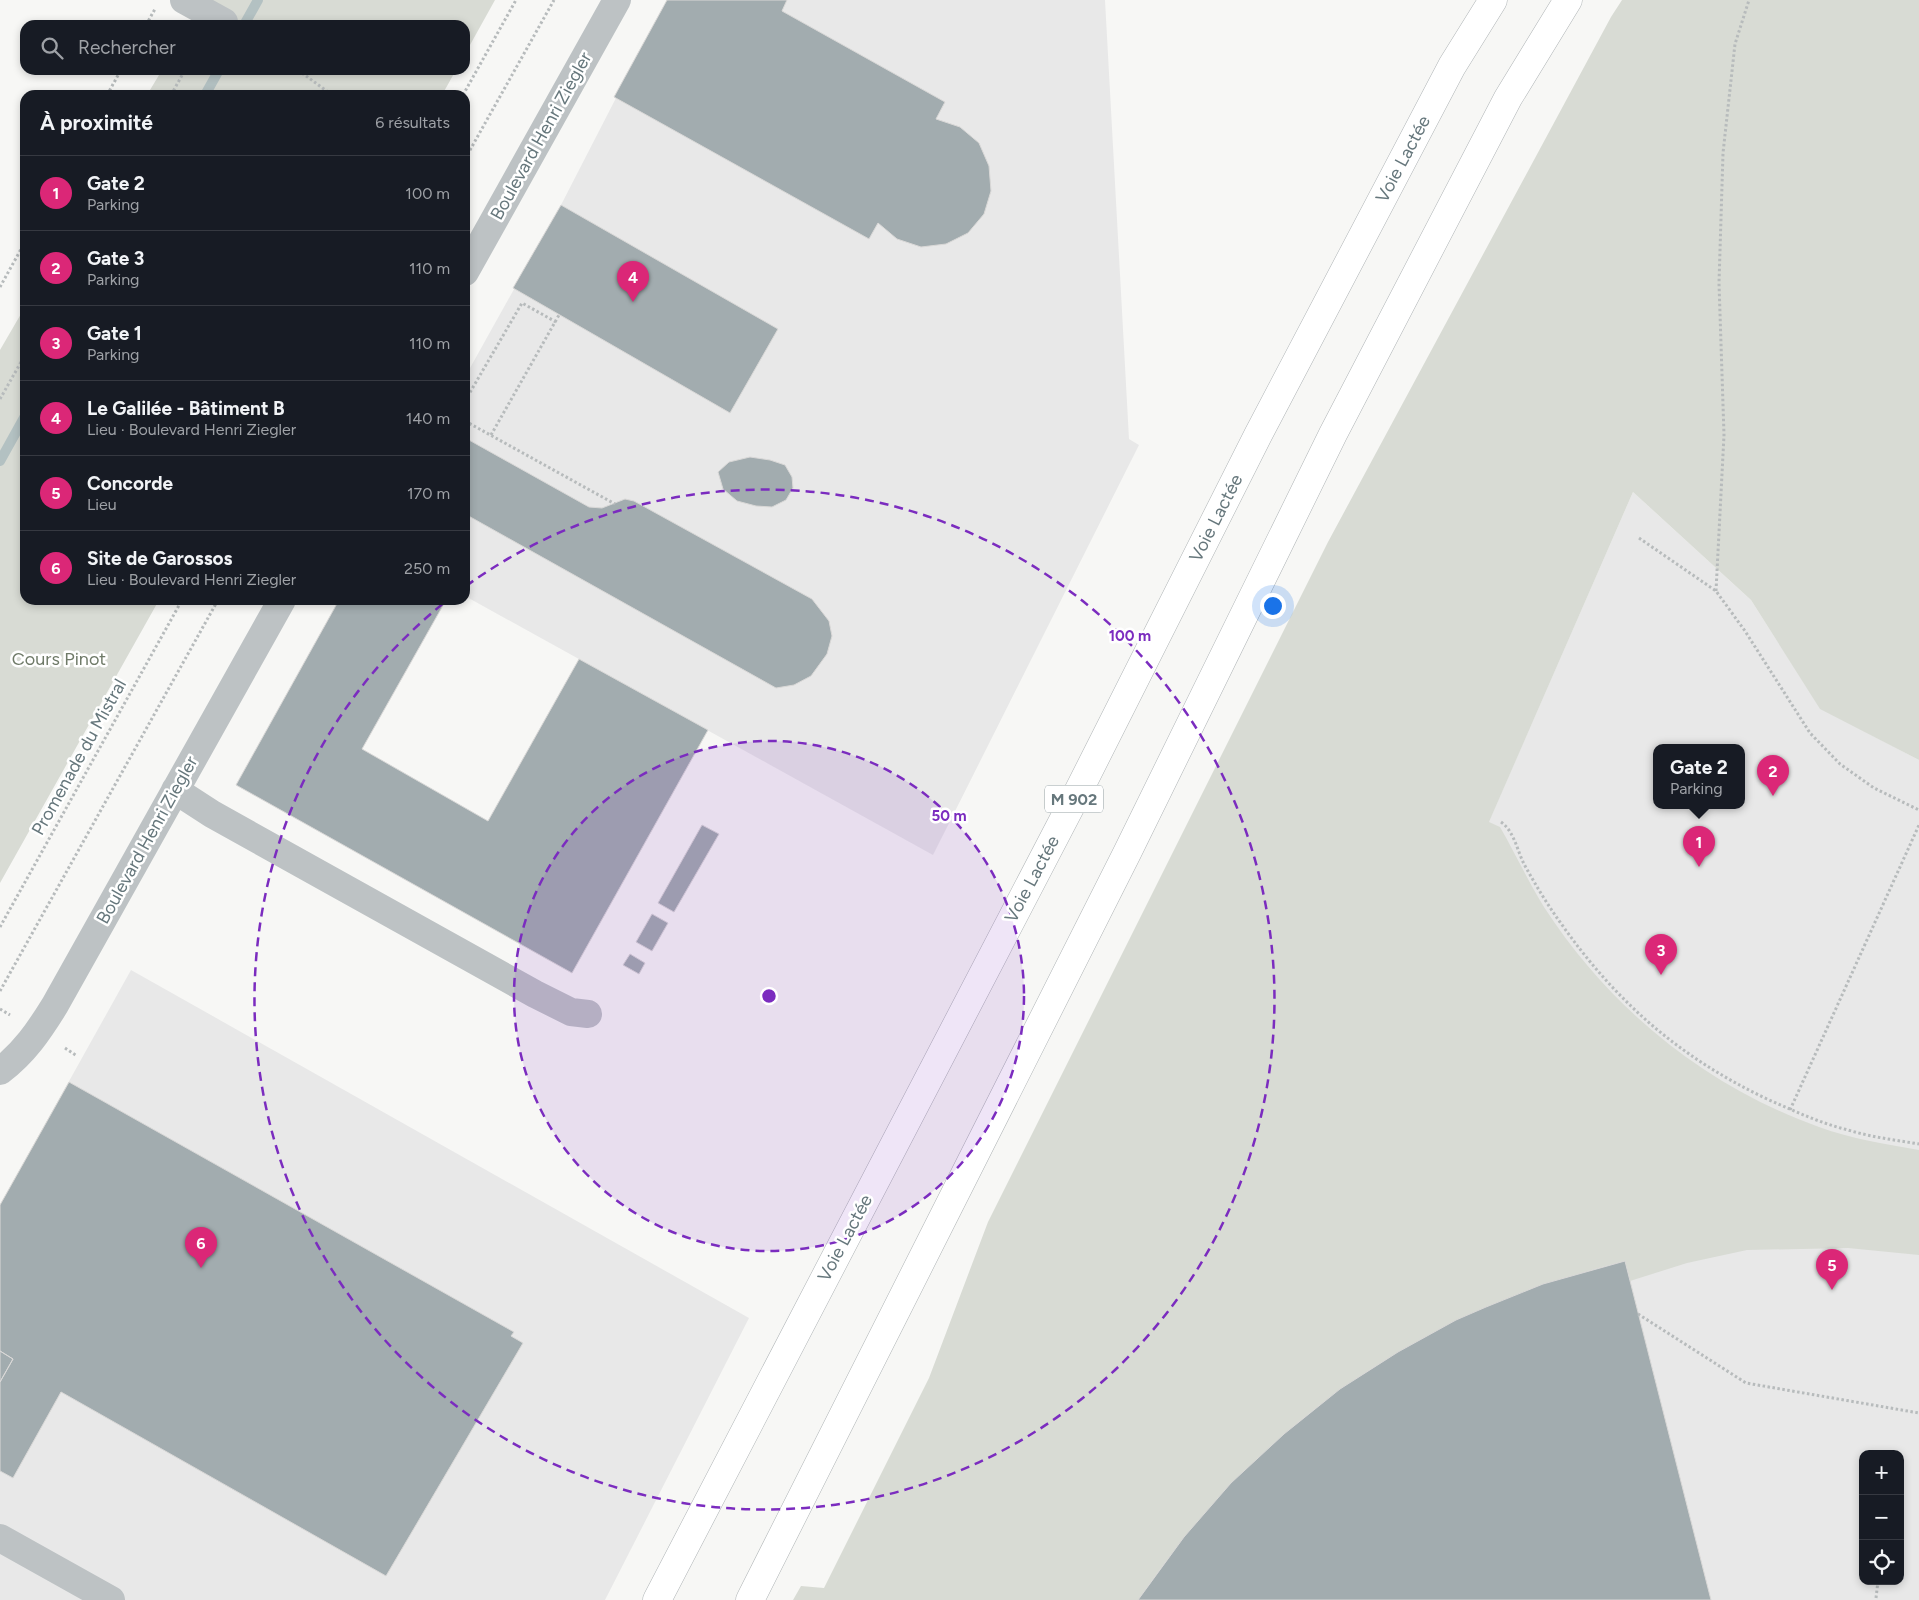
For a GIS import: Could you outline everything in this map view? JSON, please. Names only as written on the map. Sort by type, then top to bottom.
[{"type":"highway","name":"Voie Lactée","points":[[657,1600],[1073,801],[1258,435],[1452,66],[1493,0]]},
{"type":"highway","points":[[750,1600],[1109,888],[1333,434],[1508,98],[1568,0]]},
{"type":"street","points":[[184,0],[220,20]]},
{"type":"street","name":"Boulevard Henri Ziegler","points":[[470,263],[617,0]]},
{"type":"street","name":"Boulevard Henri Ziegler","points":[[0,1070],[11,1063],[40,1031],[279,605]]},
{"type":"street","points":[[175,790],[212,814],[535,994],[571,1012],[588,1014]]},
{"type":"street","points":[[0,1538],[111,1600]]},
{"type":"path","points":[[466,90],[516,0]]},
{"type":"path","points":[[470,150],[554,0]]},
{"type":"path","points":[[1716,591],[1724,435],[1719,282],[1723,153],[1735,44],[1749,0]]},
{"type":"path","points":[[110,90],[118,75]]},
{"type":"path","points":[[174,90],[182,75]]},
{"type":"path","points":[[305,75],[325,90]]},
{"type":"path","points":[[0,287],[20,251]]},
{"type":"path","points":[[470,392],[522,303],[556,322]]},
{"type":"path","points":[[492,435],[559,315]]},
{"type":"path","points":[[0,400],[20,364]]},
{"type":"path","points":[[470,424],[615,504]]},
{"type":"path","points":[[1639,538],[1716,591],[1745,631],[1810,733],[1840,764],[1868,783],[1919,810]]},
{"type":"path","name":"Promenade du Mistral","points":[[0,927],[179,605]]},
{"type":"path","points":[[0,991],[215,605]]},
{"type":"path","points":[[1501,822],[1511,833],[1523,863],[1558,921],[1609,986],[1650,1024],[1692,1057],[1733,1082],[1790,1110],[1849,1130],[1919,1144]]},
{"type":"path","points":[[1790,1110],[1919,825]]},
{"type":"path","points":[[1638,1314],[1746,1382],[1919,1413]]},
{"type":"path","points":[[1876,1598],[1878,1585]]},
{"type":"shaded area","points":[[671,0],[1105,0],[1129,439],[1139,445],[933,855],[470,599],[470,368],[561,205],[616,98]]},
{"type":"shaded area","points":[[1633,492],[1751,600],[1820,708],[1919,760],[1919,1600],[1103,1600],[1416,988]]},
{"type":"shaded area","points":[[131,970],[749,1318],[605,1600],[0,1600],[0,1205]]},
{"type":"green space","points":[[202,0],[495,0],[470,45],[470,20],[191,20]]},
{"type":"green space","points":[[1622,0],[1919,0],[1919,760],[1820,709],[1751,600],[1633,492],[1489,822],[1500,827],[1532,887],[1570,944],[1599,979],[1630,1011],[1664,1040],[1699,1066],[1737,1090],[1777,1110],[1844,1135],[1919,1150],[1919,1255],[1848,1248],[1747,1250],[1687,1263],[1630,1281],[1625,1261],[1549,1283],[1478,1311],[1411,1345],[1349,1384],[1290,1429],[1236,1480],[1185,1537],[1138,1600],[793,1600],[801,1586],[824,1588],[929,1378],[988,1222],[1328,542],[1611,17]]},
{"type":"green space","points":[[159,75],[453,75],[445,90],[150,90]]},
{"type":"green space","name":"Cours Pinot","points":[[20,316],[20,605],[156,605],[0,883],[0,350]]},
{"type":"building","points":[[667,0],[787,0],[782,11],[945,102],[936,119],[960,127],[979,143],[989,166],[991,191],[984,214],[968,233],[946,244],[921,247],[897,239],[878,223],[869,239],[614,97]]},
{"type":"building","points":[[561,205],[778,329],[730,413],[513,288]]},
{"type":"building","points":[[470,441],[589,507],[602,508],[625,499],[634,501],[812,599],[829,621],[832,636],[827,654],[811,676],[794,685],[776,688],[470,517]]},
{"type":"building","points":[[750,457],[770,460],[785,465],[792,477],[793,488],[786,500],[772,507],[756,506],[737,501],[723,489],[718,472],[729,462]]},
{"type":"building","points":[[336,605],[443,605],[362,749],[488,821],[579,659],[708,730],[572,973],[236,785]]},
{"type":"building","points":[[702,825],[719,834],[674,912],[658,903]]},
{"type":"building","points":[[652,914],[668,923],[652,951],[636,942]]},
{"type":"building","points":[[630,954],[645,963],[639,974],[623,965]]},
{"type":"building","points":[[69,1082],[514,1332],[511,1336],[523,1343],[386,1576],[61,1392],[13,1478],[0,1471],[0,1382],[13,1359],[0,1351],[0,1205]]},
{"type":"building","points":[[1625,1261],[1711,1600],[1138,1600],[1184,1537],[1231,1483],[1284,1434],[1340,1389],[1398,1352],[1456,1320],[1543,1284]]},
{"type":"building","points":[[0,1351],[13,1359],[0,1382]]},
{"type":"waterway","points":[[247,20],[258,0]]},
{"type":"waterway","points":[[208,90],[216,75]]},
{"type":"waterway","points":[[0,461],[20,425]]},
{"type":"place","name":"Le Galilée - Bâtiment B","points":[[633,302]]},
{"type":"place","name":"Gate 3","points":[[1773,796]]},
{"type":"place","name":"Gate 2","points":[[1699,867]]},
{"type":"place","name":"Gate 1","points":[[1661,975]]},
{"type":"place","name":"Site de Garossos","points":[[201,1268]]},
{"type":"place","name":"Concorde","points":[[1832,1290]]}]
